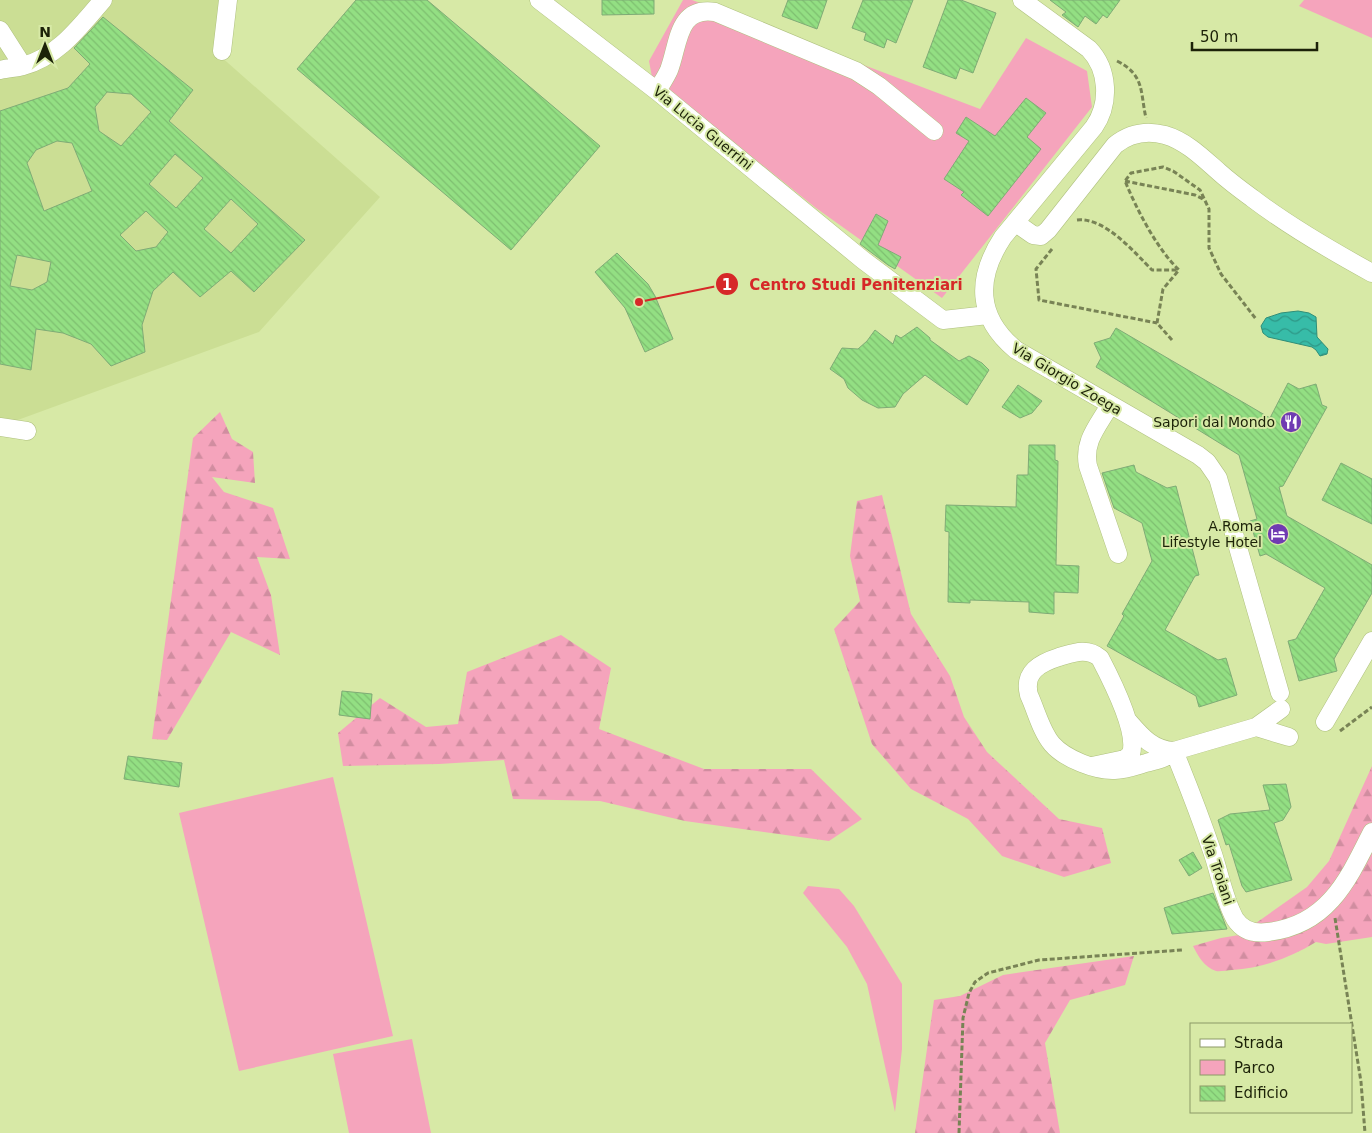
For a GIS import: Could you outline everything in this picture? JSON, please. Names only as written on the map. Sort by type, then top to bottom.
[{"type":"street","points":[[0,70],[24,66],[55,50],[74,33],[103,0]]},
{"type":"street","points":[[222,51],[228,0]]},
{"type":"street","name":"Via Lucia Guerrini","points":[[539,0],[657,91],[863,260],[943,320],[988,315]]},
{"type":"street","name":"Via Giorgio Zoega","points":[[1022,0],[1096,56],[1102,67],[1105,96],[1104,107],[1094,127],[1003,237],[988,263],[984,292],[984,301],[988,315],[996,331],[1016,350],[1198,455],[1207,462],[1216,474],[1230,514],[1281,701],[1256,727]]},
{"type":"street","points":[[657,91],[669,71],[684,23],[697,12],[705,10],[715,12],[856,71],[879,86],[934,131]]},
{"type":"street","points":[[0,30],[24,66]]},
{"type":"street","points":[[1016,223],[1032,235],[1041,236],[1048,230],[1116,145],[1126,137],[1137,133],[1158,134],[1182,142],[1281,219],[1311,239],[1372,273]]},
{"type":"street","points":[[1110,405],[1088,443],[1086,458],[1118,554]]},
{"type":"street","points":[[0,427],[27,431]]},
{"type":"street","points":[[1325,722],[1372,641]]},
{"type":"street","points":[[1092,766],[1125,759],[1131,754],[1129,722],[1100,658],[1092,653],[1077,652],[1047,660],[1035,668],[1029,677],[1028,690],[1048,738],[1055,747],[1071,759],[1092,766],[1121,770],[1158,760],[1174,751]]},
{"type":"street","points":[[1129,722],[1149,743],[1163,750],[1174,751],[1256,727],[1289,737]]},
{"type":"street","name":"Via Troiani","points":[[1174,751],[1190,788],[1224,892],[1235,918],[1245,929],[1264,933],[1298,925],[1319,913],[1332,900]]},
{"type":"street","points":[[1332,900],[1348,880],[1372,832]]},
{"type":"path","points":[[1125,65],[1136,75],[1140,84],[1144,107]]},
{"type":"path","points":[[1125,181],[1131,173],[1163,167],[1173,171],[1200,190],[1209,210],[1209,248],[1221,274],[1256,319]]},
{"type":"path","points":[[1125,181],[1195,195],[1204,199]]},
{"type":"path","points":[[1125,181],[1166,258],[1179,270]]},
{"type":"path","points":[[1075,220],[1097,224],[1122,240],[1152,270],[1179,270]]},
{"type":"path","points":[[1053,248],[1036,269],[1039,300],[1157,323],[1172,340]]},
{"type":"path","points":[[1157,323],[1163,289],[1179,270]]},
{"type":"path","points":[[1340,731],[1372,707]]},
{"type":"path","points":[[1332,900],[1352,1023]]},
{"type":"path","points":[[959,1133],[963,1018],[969,993],[975,982],[988,973],[1039,960],[1182,950]]},
{"type":"path","points":[[1352,1026],[1361,1082],[1365,1133]]},
{"type":"shaded area","points":[[0,0],[224,0],[219,55],[380,197],[259,332],[15,421],[0,419]]},
{"type":"green space","points":[[683,0],[692,0],[980,109],[1026,38],[1087,71],[1092,107],[942,298],[816,208],[652,77],[649,61]]},
{"type":"green space","points":[[1304,0],[1372,0],[1372,38],[1299,6]]},
{"type":"green space","points":[[220,412],[232,439],[253,452],[255,483],[212,477],[224,492],[273,508],[290,559],[257,557],[271,595],[280,655],[231,632],[167,740],[152,739],[193,438]]},
{"type":"green space","points":[[882,495],[911,614],[950,676],[964,717],[987,752],[1059,819],[1102,828],[1111,863],[1064,877],[1002,856],[968,819],[911,789],[872,744],[834,629],[860,601],[850,556],[857,501]]},
{"type":"green space","points":[[561,635],[611,668],[599,729],[704,769],[811,769],[862,819],[829,841],[685,821],[600,801],[513,799],[504,760],[439,764],[343,766],[338,733],[380,698],[426,727],[458,724],[467,672]]},
{"type":"green space","points":[[1372,766],[1372,937],[1326,944],[1316,942],[1296,953],[1254,967],[1216,971],[1208,967],[1199,957],[1193,946],[1239,935],[1307,887],[1329,861]]},
{"type":"green space","points":[[333,777],[393,1036],[239,1071],[179,813]]},
{"type":"green space","points":[[808,886],[839,889],[854,906],[902,984],[902,1049],[895,1112],[867,984],[847,947],[803,893]]},
{"type":"green space","points":[[1134,956],[1125,985],[1070,1000],[1045,1043],[1060,1133],[915,1133],[934,1000],[960,996],[1003,975]]},
{"type":"green space","points":[[412,1039],[431,1133],[349,1133],[333,1054]]},
{"type":"water","points":[[1298,311],[1309,313],[1316,317],[1317,337],[1328,349],[1327,354],[1320,356],[1312,347],[1268,337],[1263,333],[1261,326],[1266,318],[1281,313]]},
{"type":"building","points":[[356,0],[427,0],[600,146],[511,250],[297,69]]},
{"type":"building","points":[[602,0],[654,0],[654,14],[602,15]]},
{"type":"building","points":[[788,0],[827,0],[817,29],[782,16]]},
{"type":"building","points":[[863,0],[913,0],[896,43],[887,39],[884,48],[864,40],[866,33],[852,28]]},
{"type":"building","points":[[948,0],[961,0],[996,13],[973,73],[960,68],[956,79],[923,67]]},
{"type":"building","points":[[1050,0],[1120,0],[1107,18],[1103,15],[1096,24],[1085,16],[1078,27],[1062,15],[1066,12]]},
{"type":"building","points":[[103,17],[193,90],[169,121],[305,240],[254,292],[231,271],[200,297],[173,272],[153,291],[142,325],[145,352],[111,366],[91,344],[63,333],[36,329],[31,370],[0,364],[0,111],[68,88],[90,64],[74,48]],"holes":[[[107,92],[131,94],[151,112],[121,146],[99,131],[95,107]],[[57,141],[72,143],[92,191],[44,211],[27,163],[36,150]],[[175,154],[203,178],[176,208],[149,184]],[[231,199],[258,224],[231,253],[204,229]],[[146,211],[168,232],[156,247],[136,251],[120,235]],[[17,255],[51,262],[47,282],[32,290],[10,286]]]},
{"type":"building","points":[[1026,98],[1046,113],[1027,137],[1041,149],[988,216],[961,195],[964,192],[944,179],[969,141],[956,133],[966,117],[995,136]]},
{"type":"building","points":[[876,214],[888,221],[878,245],[901,257],[895,269],[860,244]]},
{"type":"building","points":[[617,253],[648,284],[673,339],[645,352],[625,308],[595,272]]},
{"type":"building","points":[[917,327],[930,340],[959,361],[969,356],[982,363],[989,370],[967,405],[925,375],[903,394],[895,407],[878,408],[862,400],[848,388],[844,379],[830,369],[842,348],[858,349],[875,330],[893,344],[896,335],[901,338]]},
{"type":"building","points":[[1116,328],[1270,418],[1288,383],[1299,389],[1316,384],[1322,405],[1327,407],[1283,486],[1279,487],[1287,516],[1372,565],[1372,593],[1334,659],[1337,671],[1299,681],[1288,641],[1296,639],[1325,588],[1266,554],[1260,556],[1250,521],[1257,519],[1239,455],[1096,367],[1101,358],[1094,343],[1110,338]]},
{"type":"building","points":[[1018,385],[1042,401],[1032,413],[1020,418],[1002,407]]},
{"type":"building","points":[[1029,445],[1055,445],[1055,460],[1058,461],[1056,565],[1079,566],[1078,593],[1054,592],[1054,614],[1029,612],[1029,602],[970,600],[970,603],[948,602],[949,532],[945,531],[946,505],[1016,507],[1017,475],[1028,475]]},
{"type":"building","points":[[1341,463],[1372,479],[1372,524],[1322,500]]},
{"type":"building","points":[[1134,465],[1136,472],[1167,488],[1176,486],[1199,575],[1195,576],[1165,630],[1218,660],[1226,658],[1237,695],[1199,707],[1196,696],[1107,646],[1124,616],[1122,614],[1152,561],[1142,523],[1114,508],[1102,473]]},
{"type":"building","points":[[342,691],[372,694],[370,719],[339,715]]},
{"type":"building","points":[[128,756],[182,763],[179,787],[124,779]]},
{"type":"building","points":[[1286,784],[1291,807],[1283,820],[1274,823],[1292,880],[1246,892],[1242,886],[1229,844],[1226,845],[1218,820],[1230,814],[1270,810],[1263,785]]},
{"type":"building","points":[[1193,852],[1202,868],[1189,876],[1179,860]]},
{"type":"building","points":[[1213,893],[1227,929],[1172,934],[1164,908]]},
{"type":"place","name":"Centro Studi Penitenziari","points":[[639,302]]},
{"type":"place","name":"Sapori dal Mondo","points":[[1291,422]]},
{"type":"place","name":"A.Roma Lifestyle Hotel","points":[[1278,534]]}]
